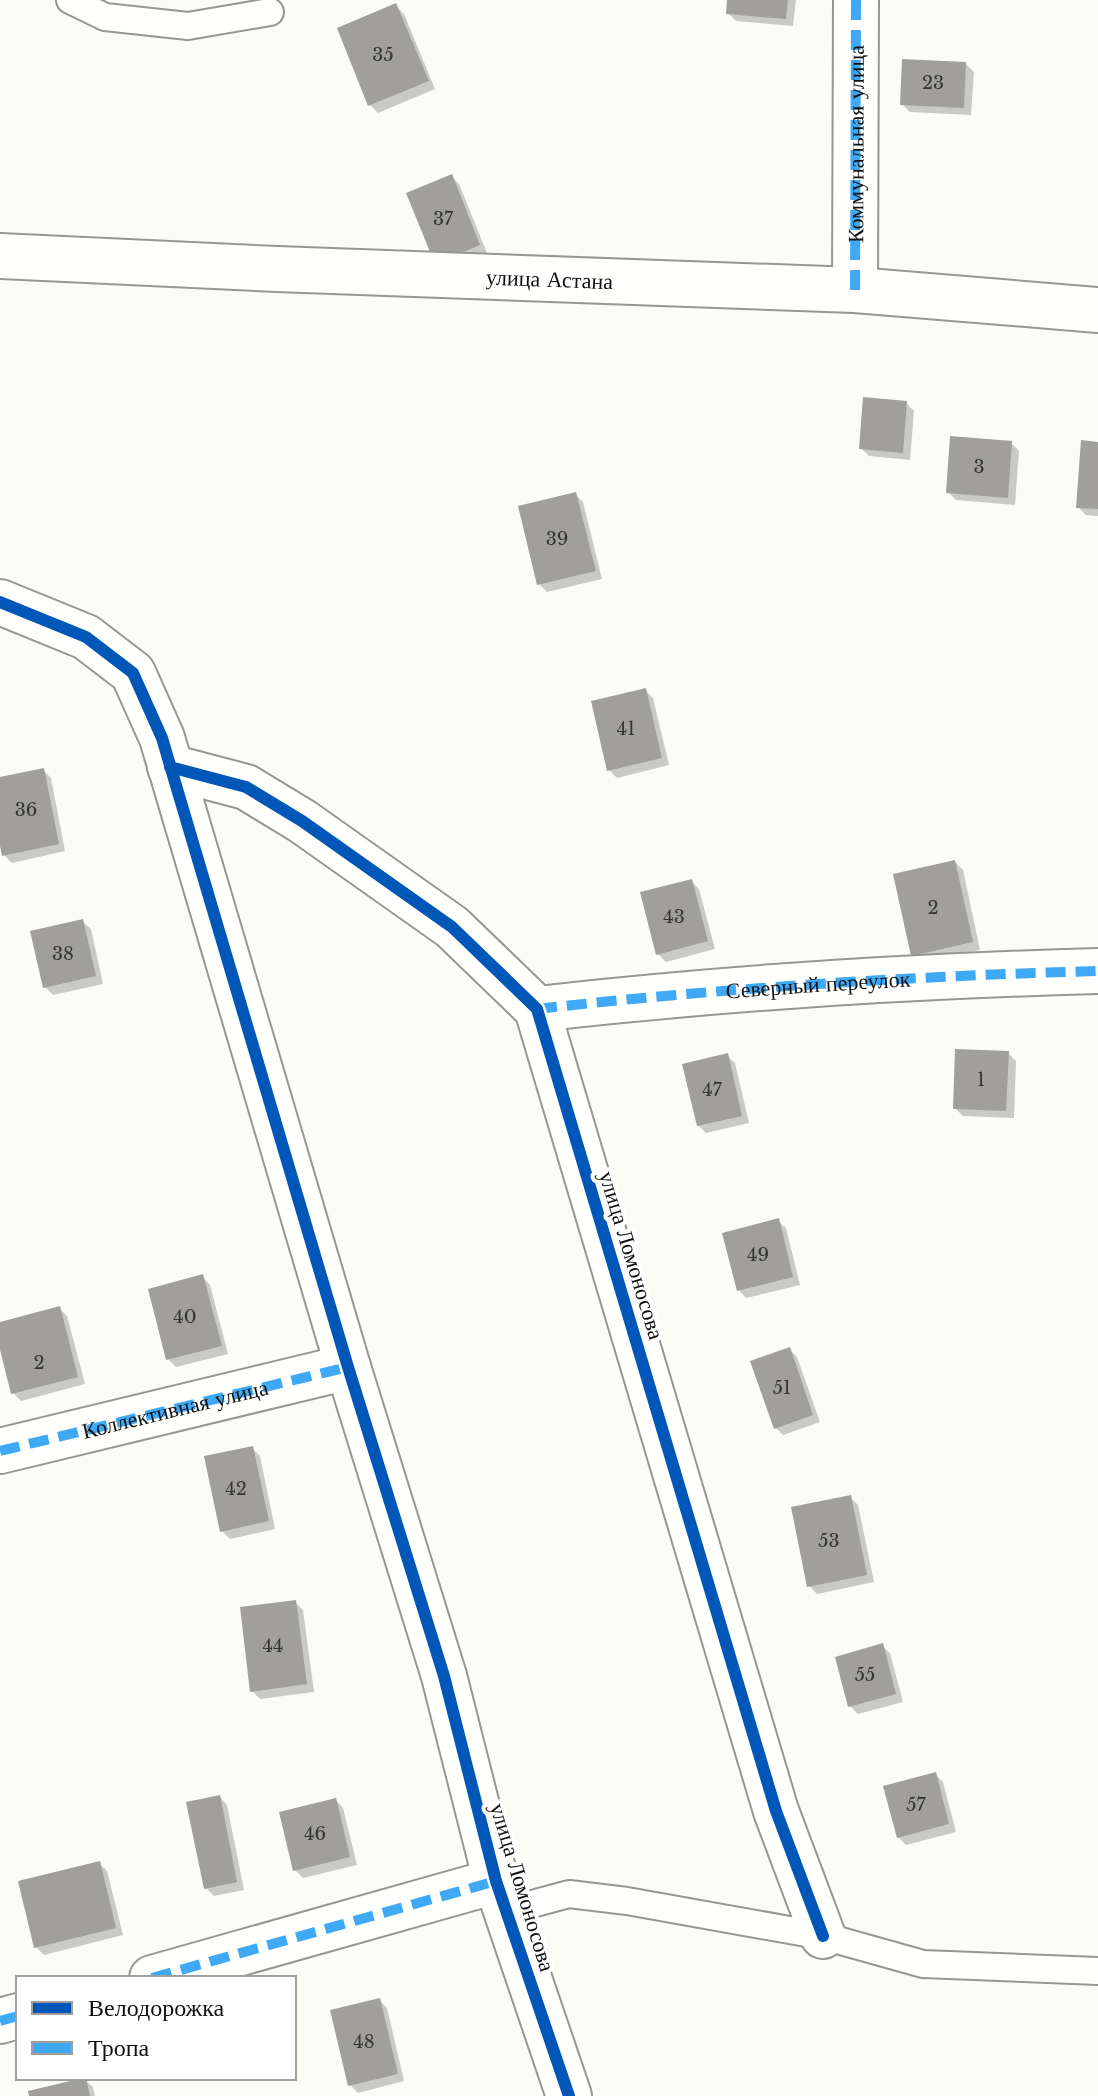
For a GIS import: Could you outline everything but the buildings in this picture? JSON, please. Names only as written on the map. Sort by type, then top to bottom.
[{"type":"street","name":"Коммунальная улица","points":[[855,290],[856,0]]},
{"type":"street","name":"улица Астана","points":[[0,256],[855,290],[1098,310]]},
{"type":"street","name":"улица Ломоносова","points":[[0,602],[86,637],[133,673],[162,738],[348,1367],[444,1676],[501,1896],[569,2096]]},
{"type":"street","name":"улица Ломоносова","points":[[170,767],[246,787],[302,821],[452,927],[537,1009],[776,1811],[823,1936]]},
{"type":"street","name":"Северный переулок","points":[[537,1009],[654,996],[889,980],[1098,971]]},
{"type":"street","name":"Коллективная улица","points":[[0,1451],[348,1367]]},
{"type":"street","points":[[161,1976],[501,1896]]},
{"type":"lane","points":[[70,0],[105,17],[188,26],[270,12]]},
{"type":"lane","points":[[501,1896],[569,1894],[627,1901],[823,1936],[923,1964],[1098,1971]]},
{"type":"marked path","points":[[855,290],[856,0]]},
{"type":"marked path","points":[[537,1009],[817,984],[1098,971]]},
{"type":"marked path","points":[[0,1451],[348,1367]]},
{"type":"marked path","points":[[159,1976],[496,1881]]},
{"type":"marked path","points":[[0,2021],[16,2017]]},
{"type":"cycle path","points":[[0,602],[86,637],[133,673],[162,738],[348,1367],[444,1676],[496,1881],[569,2096]]},
{"type":"cycle path","points":[[170,767],[246,787],[302,821],[452,927],[537,1009],[776,1811],[823,1936]]}]
